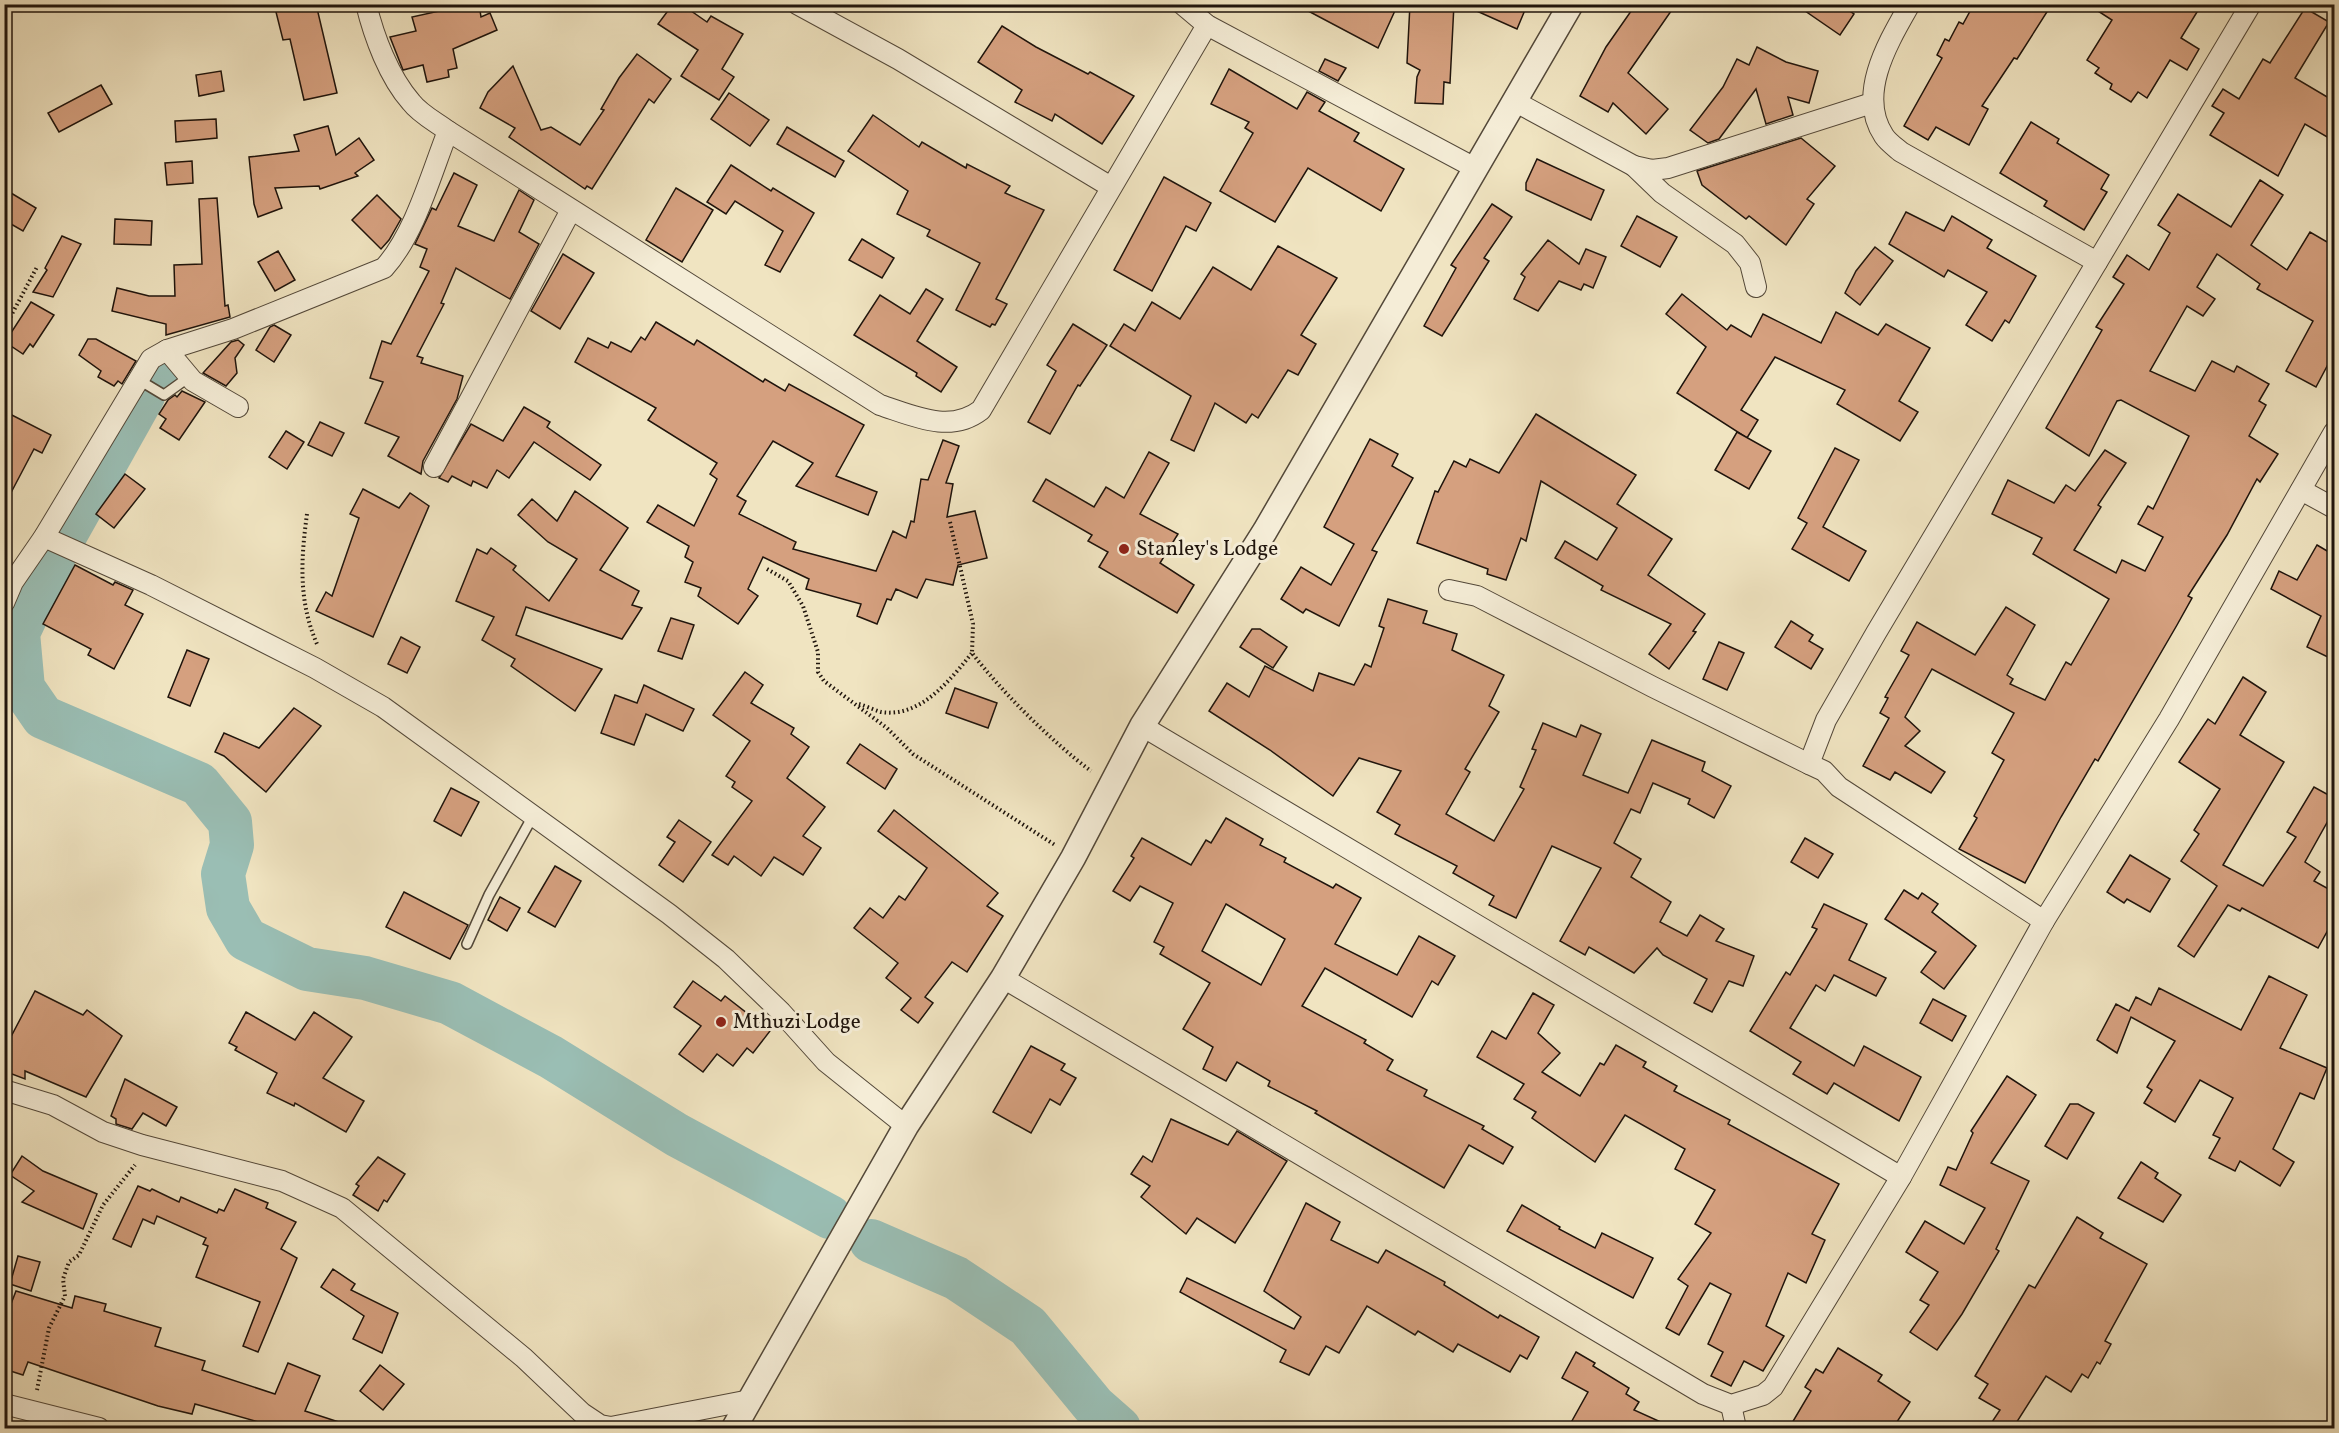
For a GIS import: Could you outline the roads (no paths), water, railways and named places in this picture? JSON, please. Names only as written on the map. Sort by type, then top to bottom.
[{"type":"street","points":[[366,4],[373,30],[411,103],[448,131],[880,405],[934,422],[966,420],[981,410],[1207,25]]},
{"type":"street","points":[[797,4],[898,59],[1110,187]]},
{"type":"street","points":[[1182,4],[1207,25],[1474,168]]},
{"type":"street","points":[[734,1428],[906,1126],[1003,978],[1072,858],[1142,726],[1265,531],[1571,4]]},
{"type":"street","points":[[1911,4],[1894,32],[1877,72],[1872,103],[1884,137],[1901,152],[2097,262]]},
{"type":"street","points":[[1809,764],[1826,720],[2252,4]]},
{"type":"street","points":[[1514,101],[1634,166],[1662,193],[1735,244],[1750,263],[1756,287]]},
{"type":"street","points":[[1634,166],[1652,170],[1668,168],[1872,103]]},
{"type":"street","points":[[4,603],[9,580],[44,537],[151,359],[167,350],[233,329],[384,268],[396,254],[407,234],[448,131]]},
{"type":"street","points":[[434,467],[571,210]]},
{"type":"street","points":[[167,350],[189,377],[238,407]]},
{"type":"street","points":[[1003,978],[1703,1394],[1731,1405],[1763,1395],[1773,1387],[1901,1177],[2044,921],[2169,719],[2334,432]]},
{"type":"street","points":[[2301,490],[2334,508]]},
{"type":"street","points":[[44,537],[151,585],[315,668],[383,707],[726,958],[781,1012],[826,1062],[906,1126]]},
{"type":"street","points":[[1449,590],[1477,596],[1663,692],[1824,771],[1839,787],[2044,921]]},
{"type":"street","points":[[1142,726],[1901,1177]]},
{"type":"street","points":[[4,1090],[53,1105],[103,1132],[142,1145],[282,1181],[342,1208],[368,1226],[515,1351],[582,1413],[600,1425],[611,1427],[750,1400]]},
{"type":"street","points":[[4,1404],[94,1428]]},
{"type":"street","points":[[1731,1405],[1736,1428]]},
{"type":"lane","points":[[139,380],[164,395],[189,377]]},
{"type":"lane","points":[[467,944],[489,895],[533,816]]},
{"type":"waterway","points":[[156,377],[164,366]]},
{"type":"waterway","points":[[64,537],[143,396]]},
{"type":"waterway","points":[[57,550],[18,633],[23,688],[43,717],[199,784],[230,822],[232,845],[223,874],[228,908],[246,939],[307,969],[365,978],[450,1003],[551,1057],[677,1135],[830,1217]]},
{"type":"waterway","points":[[871,1241],[956,1278],[1028,1326],[1094,1406],[1119,1428]]},
{"type":"place","name":"Stanley's Lodge","points":[[1124,549]]},
{"type":"place","name":"Mthuzi Lodge","points":[[721,1022]]}]
